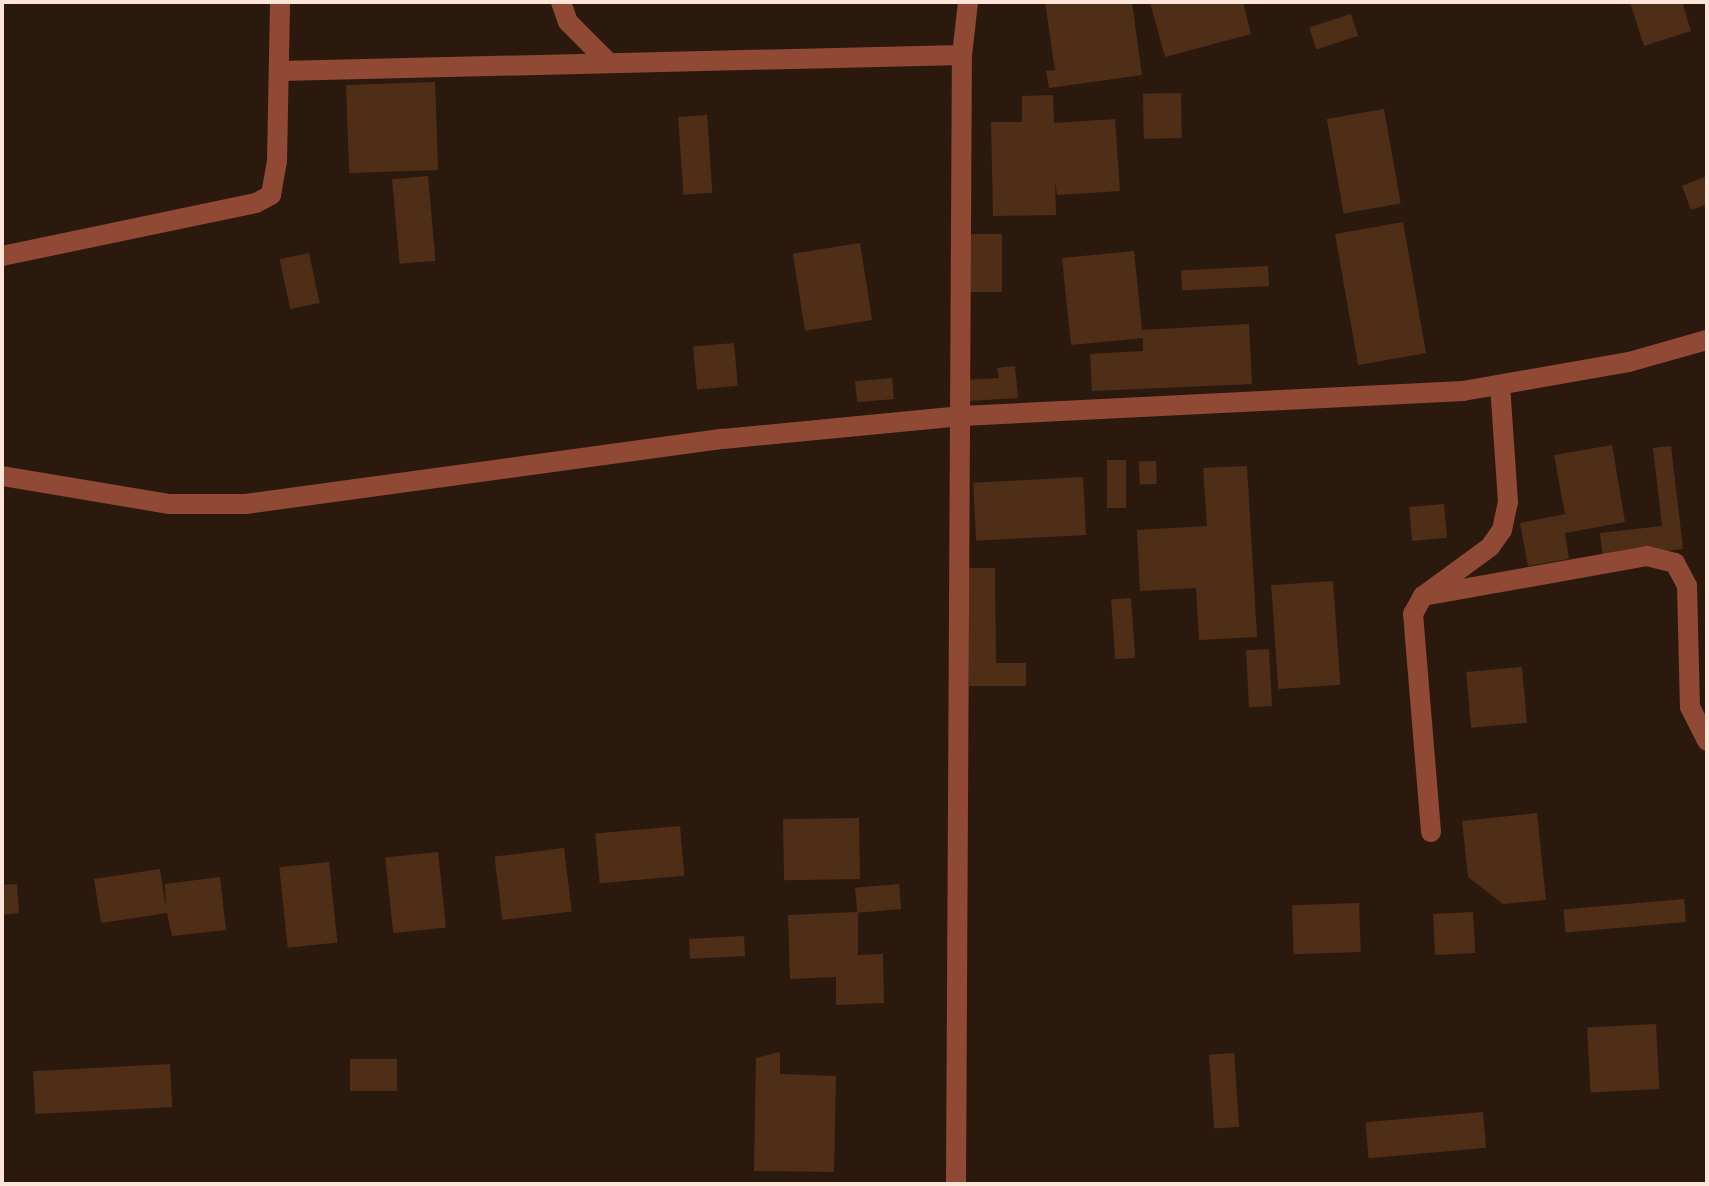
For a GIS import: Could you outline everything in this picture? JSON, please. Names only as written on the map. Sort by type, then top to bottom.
[{"type":"street","points":[[2,256],[256,203],[271,195],[276,185],[281,71],[280,2]]},
{"type":"street","points":[[561,2],[568,22],[609,63]]},
{"type":"street","points":[[956,1184],[954,910],[962,416],[962,55],[968,2]]},
{"type":"street","points":[[281,71],[962,55]]},
{"type":"street","points":[[2,476],[170,504],[246,504],[723,439],[962,416],[1324,400],[1500,385],[1629,362],[1707,340]]},
{"type":"street","points":[[1431,832],[1412,643],[1413,614],[1423,596],[1490,547],[1502,530],[1508,502],[1500,385]]},
{"type":"street","points":[[1423,596],[1647,556],[1675,563],[1687,586],[1690,707],[1707,741]]},
{"type":"building","points":[[1045,2],[1132,2],[1142,75],[1049,88],[1046,71],[1055,70]]},
{"type":"building","points":[[1150,2],[1243,2],[1251,34],[1165,57]]},
{"type":"building","points":[[1630,2],[1682,2],[1691,31],[1644,46]]},
{"type":"building","points":[[1351,14],[1358,36],[1316,49],[1309,28]]},
{"type":"building","points":[[435,82],[438,170],[349,173],[346,85]]},
{"type":"building","points":[[1181,93],[1182,138],[1144,139],[1143,94]]},
{"type":"building","points":[[1053,95],[1054,123],[1115,119],[1120,191],[1057,195],[1055,180],[1056,215],[993,216],[991,122],[1022,122],[1022,96]]},
{"type":"building","points":[[1384,109],[1401,204],[1344,214],[1327,119]]},
{"type":"building","points":[[707,115],[712,193],[684,195],[678,117]]},
{"type":"building","points":[[428,176],[435,261],[400,264],[392,179]]},
{"type":"building","points":[[1707,176],[1707,204],[1691,210],[1682,186]]},
{"type":"building","points":[[1403,222],[1426,353],[1358,365],[1335,234]]},
{"type":"building","points":[[964,234],[1002,234],[1002,292],[964,292]]},
{"type":"building","points":[[860,243],[872,320],[805,331],[793,254]]},
{"type":"building","points":[[1134,251],[1142,330],[1249,324],[1252,384],[1092,391],[1090,354],[1143,351],[1143,338],[1071,345],[1062,258]]},
{"type":"building","points":[[309,253],[320,303],[290,309],[280,259]]},
{"type":"building","points":[[1268,266],[1269,286],[1182,291],[1181,271]]},
{"type":"building","points":[[734,343],[738,386],[697,389],[693,347]]},
{"type":"building","points":[[1015,366],[1018,398],[969,401],[968,380],[999,378],[997,368]]},
{"type":"building","points":[[892,378],[894,399],[857,402],[855,381]]},
{"type":"building","points":[[1612,445],[1625,522],[1565,533],[1569,559],[1528,566],[1520,523],[1565,514],[1554,455]]},
{"type":"building","points":[[1671,446],[1683,549],[1603,558],[1600,533],[1662,526],[1653,448]]},
{"type":"building","points":[[1107,460],[1126,460],[1126,508],[1107,508]]},
{"type":"building","points":[[1156,461],[1157,484],[1140,485],[1139,462]]},
{"type":"building","points":[[1247,466],[1257,637],[1199,640],[1196,588],[1140,591],[1137,530],[1207,526],[1203,468]]},
{"type":"building","points":[[1083,477],[1086,535],[976,541],[973,483]]},
{"type":"building","points":[[1444,504],[1447,538],[1412,541],[1409,507]]},
{"type":"building","points":[[968,568],[995,568],[996,663],[1026,663],[1026,686],[969,686]]},
{"type":"building","points":[[1333,581],[1340,685],[1278,689],[1271,585]]},
{"type":"building","points":[[1131,598],[1135,658],[1115,659],[1111,599]]},
{"type":"building","points":[[1269,649],[1272,706],[1249,707],[1246,650]]},
{"type":"building","points":[[1522,667],[1527,723],[1471,728],[1466,672]]},
{"type":"building","points":[[1537,813],[1546,900],[1503,904],[1468,877],[1462,821]]},
{"type":"building","points":[[859,818],[860,879],[784,880],[783,819]]},
{"type":"building","points":[[680,826],[684,876],[600,883],[595,833]]},
{"type":"building","points":[[564,848],[572,912],[502,920],[495,857]]},
{"type":"building","points":[[438,852],[446,928],[393,933],[385,858]]},
{"type":"building","points":[[329,862],[337,943],[288,948],[279,867]]},
{"type":"building","points":[[160,869],[166,909],[165,884],[220,877],[226,930],[172,936],[167,913],[101,923],[94,879]]},
{"type":"building","points":[[17,884],[19,913],[2,915],[2,885]]},
{"type":"building","points":[[899,884],[901,909],[857,913],[855,888]]},
{"type":"building","points":[[1684,899],[1686,922],[1565,932],[1563,910]]},
{"type":"building","points":[[1359,903],[1361,952],[1294,954],[1292,905]]},
{"type":"building","points":[[858,912],[858,955],[883,954],[884,1003],[836,1005],[836,977],[790,979],[788,915]]},
{"type":"building","points":[[1473,912],[1475,953],[1435,955],[1433,914]]},
{"type":"building","points":[[744,936],[745,956],[690,959],[689,939]]},
{"type":"building","points":[[1656,1024],[1659,1089],[1590,1093],[1587,1028]]},
{"type":"building","points":[[780,1052],[780,1074],[836,1076],[834,1172],[754,1171],[756,1058]]},
{"type":"building","points":[[1234,1053],[1239,1127],[1214,1129],[1209,1055]]},
{"type":"building","points":[[350,1059],[397,1059],[397,1091],[350,1091]]},
{"type":"building","points":[[170,1064],[172,1107],[35,1114],[33,1071]]},
{"type":"building","points":[[1483,1112],[1486,1148],[1369,1158],[1365,1122]]}]
